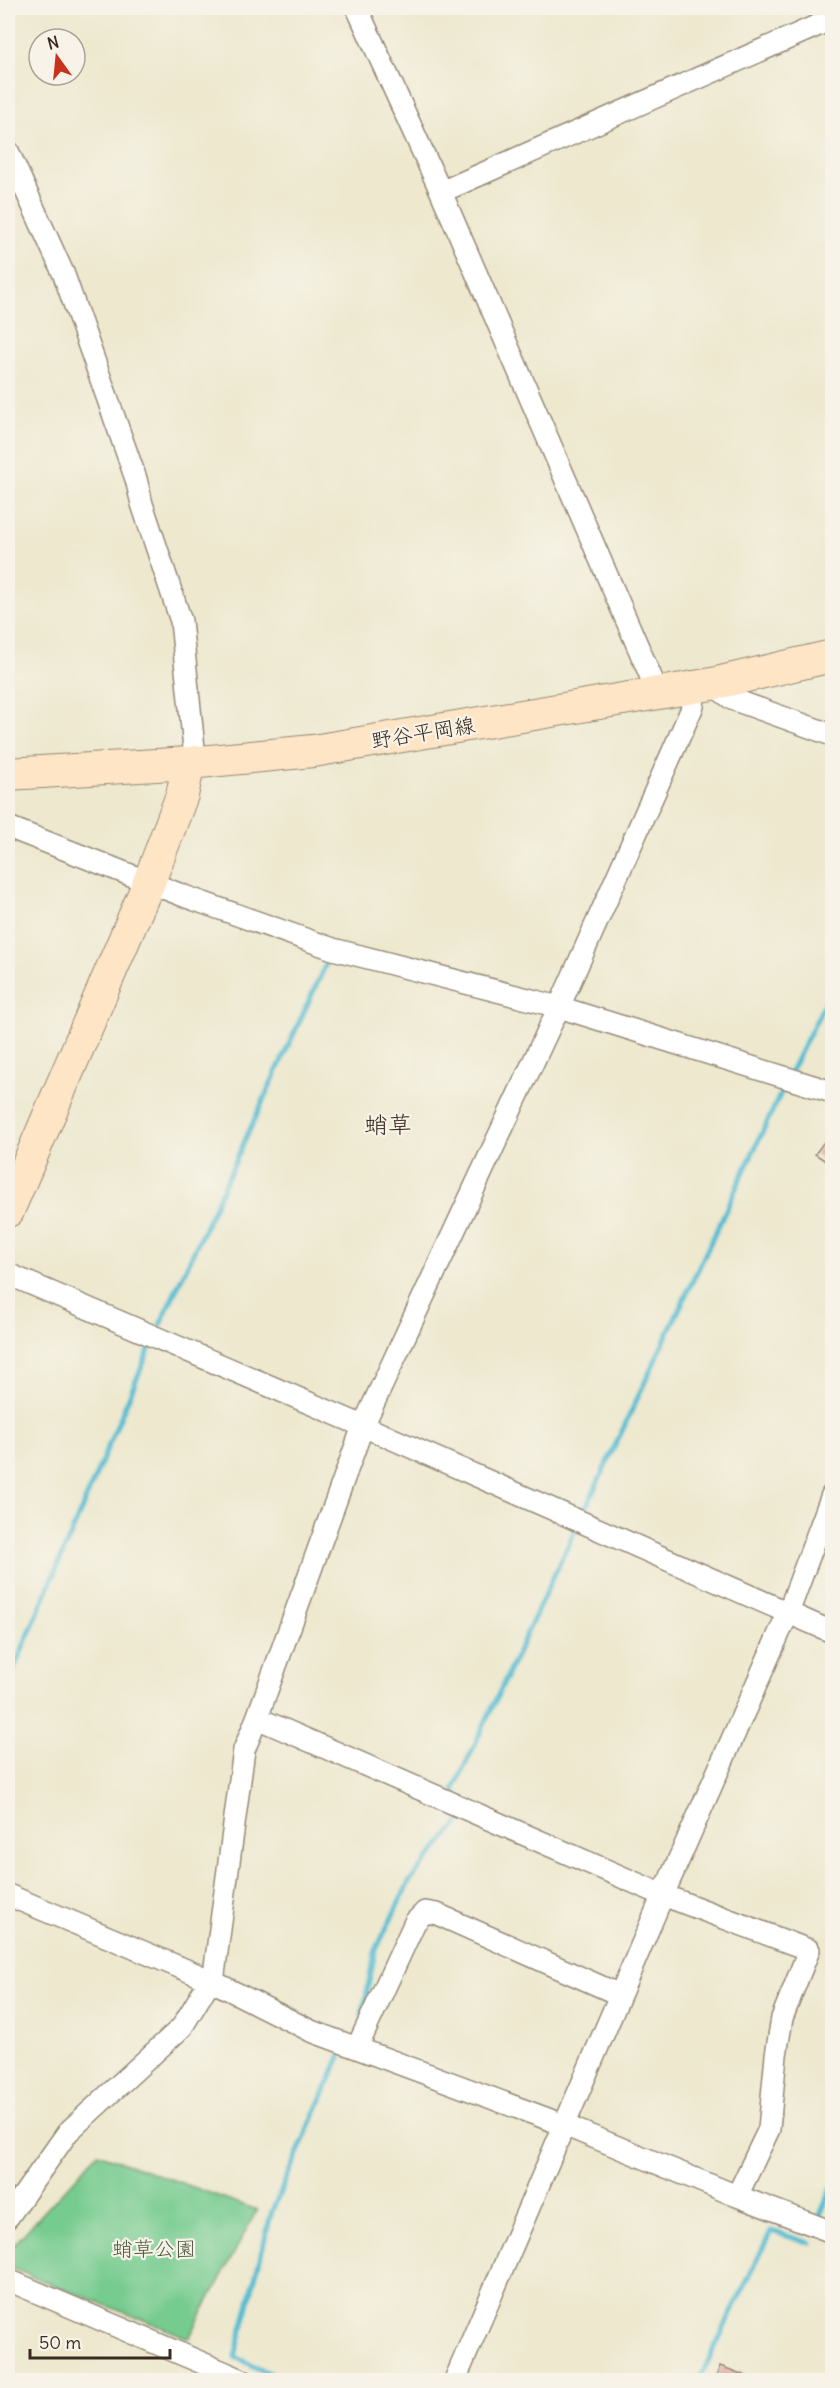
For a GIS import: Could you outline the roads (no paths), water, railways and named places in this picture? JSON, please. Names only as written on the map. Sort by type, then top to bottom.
[{"type":"main road","name":"野谷平岡線","points":[[8,774],[189,763],[314,751],[704,685],[832,657]]},
{"type":"main road","points":[[8,1211],[149,882],[182,795],[189,763]]},
{"type":"street","points":[[357,8],[441,192],[658,693]]},
{"type":"street","points":[[441,192],[828,20]]},
{"type":"street","points":[[8,151],[64,275],[136,478],[142,504],[181,621],[194,748],[189,763]]},
{"type":"street","points":[[8,2217],[68,2132],[182,2027],[214,1974],[244,1750],[363,1426],[558,1007],[704,685],[732,699],[832,735]]},
{"type":"street","points":[[8,827],[184,896],[333,949],[558,1007],[832,1092]]},
{"type":"street","points":[[8,1274],[363,1426],[832,1632]]},
{"type":"street","points":[[455,2380],[663,1895],[788,1613],[832,1495]]},
{"type":"street","points":[[257,1718],[663,1895],[809,1950],[782,2018],[776,2055],[770,2129],[737,2196]]},
{"type":"street","points":[[8,1895],[210,1980],[286,2020],[564,2125],[832,2232]]},
{"type":"street","points":[[357,2048],[415,1922],[424,1912],[437,1914],[620,1995]]},
{"type":"street","points":[[8,2280],[242,2380]]},
{"type":"waterway","points":[[160,1325],[331,953]]},
{"type":"waterway","points":[[790,1073],[832,989]]},
{"type":"waterway","points":[[582,1516],[786,1082]]},
{"type":"waterway","points":[[8,1683],[151,1345]]},
{"type":"waterway","points":[[457,1799],[454,1789],[578,1524]]},
{"type":"waterway","points":[[362,2016],[375,1952],[409,1882],[462,1819],[460,1814]]},
{"type":"waterway","points":[[283,2380],[235,2357],[272,2211],[340,2057]]},
{"type":"waterway","points":[[820,2215],[832,2187]]},
{"type":"waterway","points":[[699,2380],[771,2231],[810,2243]]},
{"type":"district","name":"蛸草","points":[[388,1125]]},
{"type":"park label","name":"蛸草公園","points":[[154,2249]]}]
